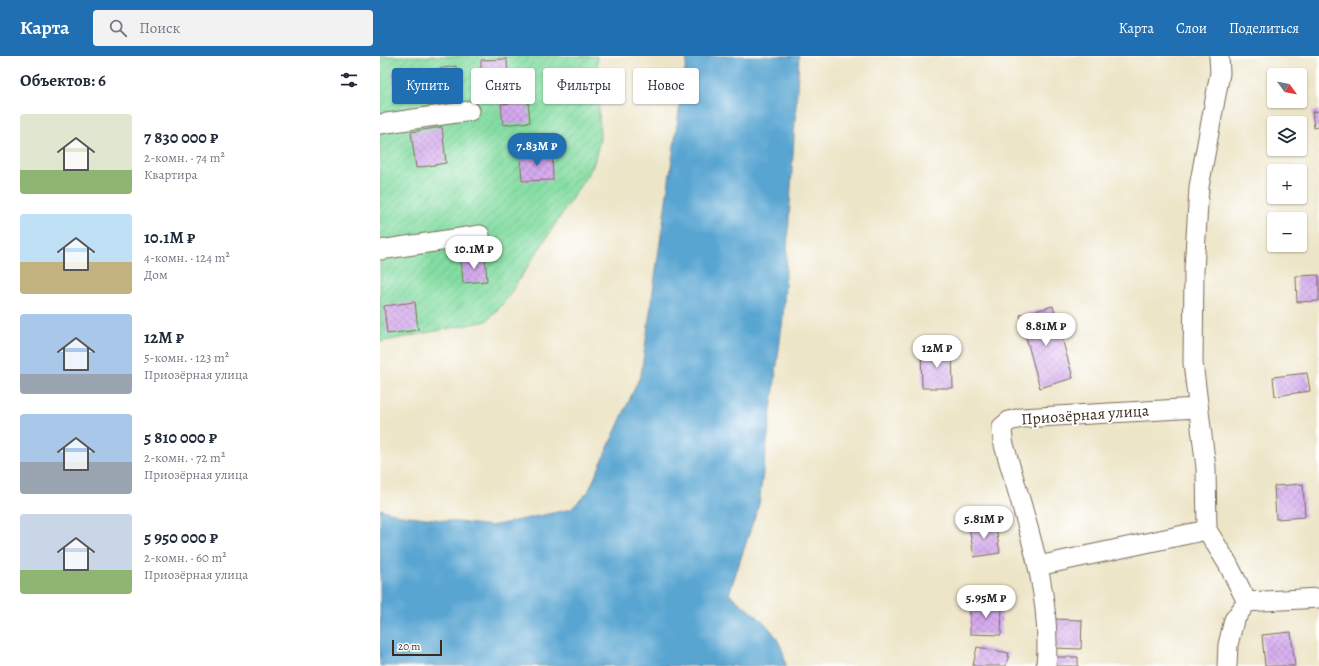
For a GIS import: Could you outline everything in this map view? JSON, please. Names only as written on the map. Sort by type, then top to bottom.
[{"type":"street","points":[[1219,56],[1220,73],[1198,194],[1194,271],[1193,356],[1206,468],[1207,530],[1228,564],[1247,602]]},
{"type":"street","points":[[380,124],[470,111]]},
{"type":"street","points":[[380,250],[480,235]]},
{"type":"street","name":"Приозёрная улица","points":[[1046,666],[1048,642],[1043,591],[1038,566],[1003,441],[1002,428],[1009,421],[1021,418],[1198,408]]},
{"type":"street","points":[[1038,566],[1207,530]]},
{"type":"street","points":[[1247,602],[1319,598]]},
{"type":"street","points":[[1227,666],[1228,645],[1234,620],[1247,602]]},
{"type":"green space","points":[[380,56],[597,56],[597,68],[543,68],[543,104],[599,104],[600,139],[593,166],[506,300],[487,321],[380,342]]},
{"type":"water","points":[[687,56],[799,56],[783,318],[759,504],[729,594],[757,616],[773,632],[779,642],[786,666],[380,666],[380,509],[401,515],[491,526],[571,509],[588,492],[641,374],[680,104],[699,104],[699,68],[685,68]]},
{"type":"building","points":[[507,59],[507,68],[481,68],[481,60]]},
{"type":"building","points":[[456,66],[456,68],[444,68]]},
{"type":"building","points":[[501,104],[528,104],[530,122],[503,125]]},
{"type":"building","points":[[1319,111],[1319,127],[1314,128],[1312,112]]},
{"type":"building","points":[[442,127],[446,163],[416,168],[411,132]]},
{"type":"building","points":[[552,153],[553,180],[522,181],[520,155]]},
{"type":"building","points":[[485,256],[487,281],[463,283],[461,258]]},
{"type":"building","points":[[1319,275],[1319,301],[1297,302],[1296,276]]},
{"type":"building","points":[[415,302],[418,330],[387,334],[384,306]]},
{"type":"building","points":[[1053,306],[1073,378],[1040,388],[1020,315]]},
{"type":"building","points":[[952,350],[953,388],[922,388],[921,351]]},
{"type":"building","points":[[1307,373],[1310,391],[1275,396],[1273,377]]},
{"type":"building","points":[[1303,484],[1305,517],[1276,519],[1274,486]]},
{"type":"building","points":[[995,522],[1000,553],[974,557],[969,526]]},
{"type":"building","points":[[970,603],[1002,604],[1001,635],[970,634]]},
{"type":"building","points":[[1055,619],[1082,620],[1081,649],[1054,648]]},
{"type":"building","points":[[1291,632],[1295,666],[1265,666],[1262,635]]},
{"type":"building","points":[[977,647],[1009,653],[1006,666],[973,666]]},
{"type":"building","points":[[1053,657],[1078,657],[1078,666],[1053,666]]}]
